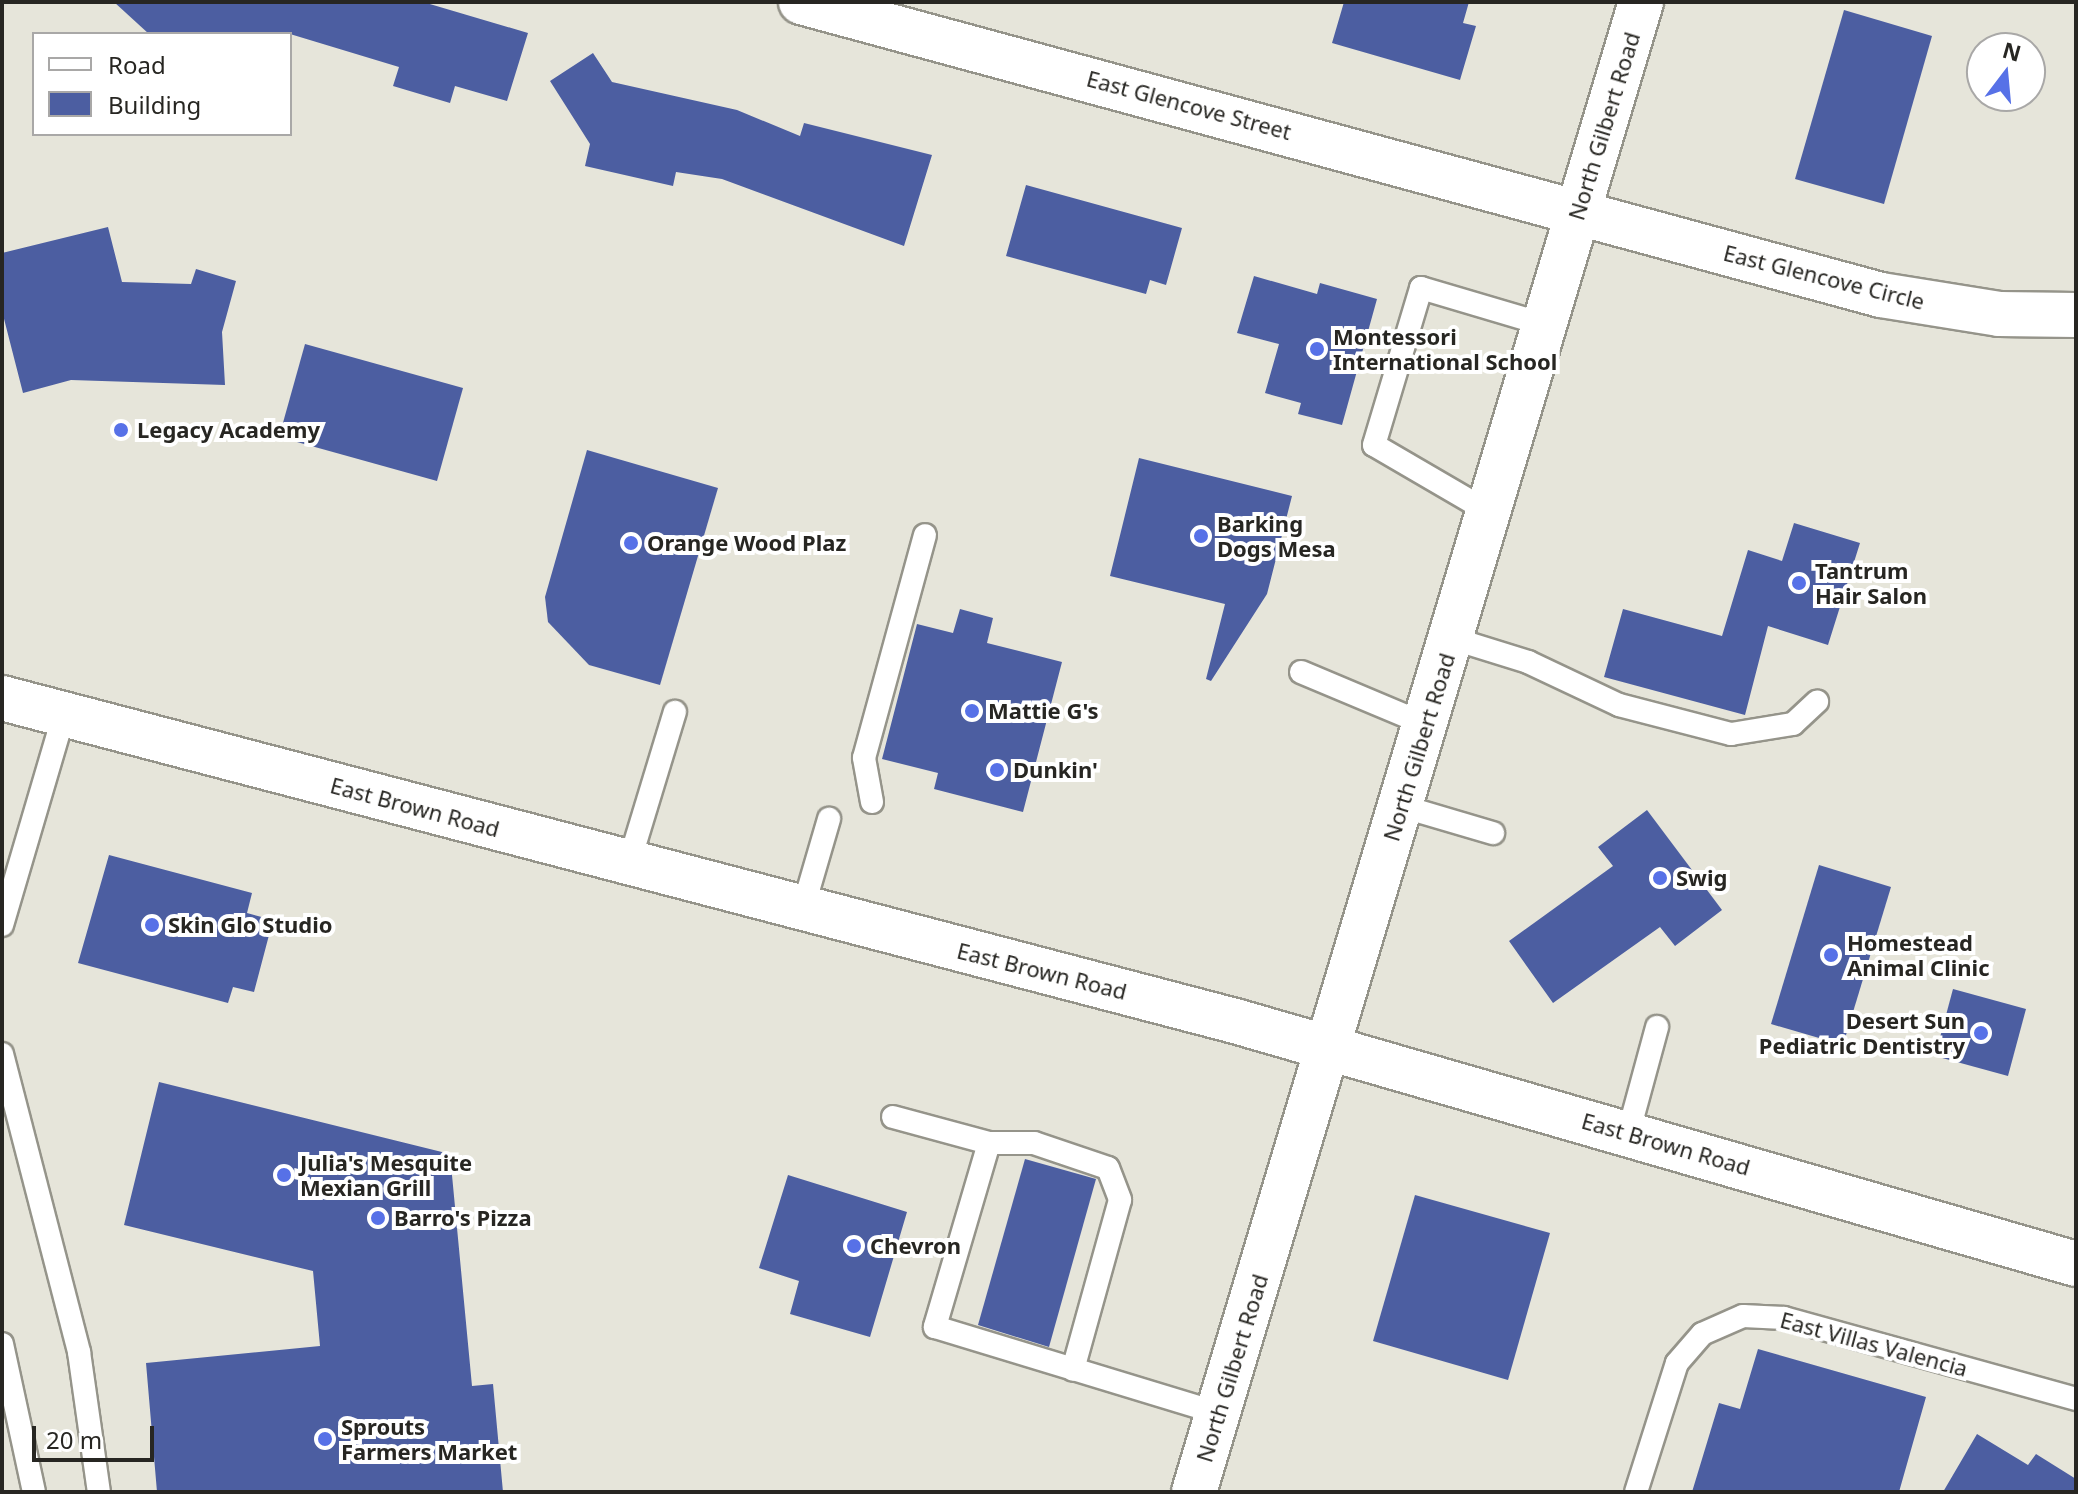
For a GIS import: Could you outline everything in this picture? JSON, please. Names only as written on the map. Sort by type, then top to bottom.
[{"type":"main road","name":"East Glencove Street","points":[[801,2],[1577,211]]},
{"type":"main road","name":"North Gilbert Road","points":[[1194,1492],[1641,2]]},
{"type":"main road","name":"East Glencove Circle","points":[[1577,211],[1881,295],[1999,314],[2076,315]]},
{"type":"main road","name":"East Brown Road","points":[[2,698],[1328,1048],[2076,1264]]},
{"type":"lane","points":[[1489,512],[1374,445],[1421,288],[1546,325]]},
{"type":"lane","points":[[872,802],[864,758],[925,535]]},
{"type":"lane","points":[[1451,638],[1528,662],[1619,705],[1731,734],[1793,724],[1817,702]]},
{"type":"lane","points":[[1301,672],[1425,724]]},
{"type":"lane","points":[[629,863],[675,712]]},
{"type":"lane","points":[[2,925],[64,714]]},
{"type":"lane","points":[[1401,806],[1493,833]]},
{"type":"lane","points":[[803,908],[829,819]]},
{"type":"lane","points":[[1628,1134],[1657,1027]]},
{"type":"lane","points":[[2,1054],[79,1352],[99,1492]]},
{"type":"lane","points":[[893,1117],[989,1143],[1034,1143],[1108,1168],[1120,1200],[1073,1370]]},
{"type":"lane","points":[[989,1143],[935,1327],[1218,1413]]},
{"type":"lane","name":"East Villas Valencia","points":[[1636,1492],[1677,1363],[1702,1334],[1743,1316],[1784,1318],[2076,1399]]},
{"type":"lane","points":[[2,1344],[34,1492]]},
{"type":"building","points":[[114,2],[423,2],[528,33],[507,101],[455,86],[450,103],[393,86],[399,67],[292,35],[292,32],[147,32]]},
{"type":"building","points":[[1344,2],[1469,2],[1463,23],[1476,26],[1460,80],[1332,43]]},
{"type":"building","points":[[1844,10],[1932,36],[1884,204],[1795,179]]},
{"type":"building","points":[[593,53],[612,82],[737,110],[800,136],[804,123],[932,155],[904,246],[722,179],[676,172],[673,186],[585,166],[590,144],[550,81]]},
{"type":"building","points":[[1026,185],[1182,228],[1166,285],[1150,280],[1146,294],[1006,256]]},
{"type":"building","points":[[108,227],[122,282],[191,284],[196,269],[236,281],[222,332],[225,385],[71,380],[23,393],[2,311],[2,253]]},
{"type":"building","points":[[1254,276],[1317,294],[1320,283],[1377,299],[1342,425],[1298,414],[1301,403],[1265,393],[1279,344],[1237,333]]},
{"type":"building","points":[[305,344],[463,388],[437,481],[279,437]]},
{"type":"building","name":"Orange Wood Plaz","points":[[587,450],[718,488],[660,685],[589,665],[548,622],[545,597]]},
{"type":"building","name":"Barking Dogs Mesa","points":[[1139,458],[1292,496],[1267,594],[1211,681],[1206,679],[1225,604],[1110,576]]},
{"type":"building","points":[[1794,523],[1860,543],[1828,645],[1768,626],[1745,715],[1604,677],[1623,609],[1722,636],[1748,550],[1782,561]]},
{"type":"building","name":"Mattie G's","points":[[960,609],[993,618],[987,643],[1062,662],[1023,812],[934,789],[938,773],[882,759],[917,624],[953,633]]},
{"type":"building","points":[[1647,810],[1722,910],[1675,946],[1660,927],[1553,1003],[1509,941],[1613,866],[1598,847]]},
{"type":"building","name":"Skin Glo Studio","points":[[109,855],[252,893],[247,913],[273,920],[254,992],[233,987],[228,1003],[78,963]]},
{"type":"building","name":"Homestead Animal Clinic","points":[[1819,865],[1891,887],[1843,1045],[1771,1024]]},
{"type":"building","name":"Desert Sun Pediatric Dentistry","points":[[1953,989],[2026,1009],[2008,1076],[1935,1056]]},
{"type":"building","points":[[159,1082],[450,1154],[472,1386],[493,1384],[503,1492],[157,1492],[146,1363],[320,1346],[313,1271],[124,1225]]},
{"type":"building","name":"Chevron","points":[[1025,1159],[1096,1179],[1049,1347],[978,1325]]},
{"type":"building","name":"Chevron","points":[[788,1175],[907,1212],[870,1337],[790,1314],[799,1281],[759,1268]]},
{"type":"building","points":[[1415,1195],[1550,1233],[1508,1380],[1373,1341]]},
{"type":"building","points":[[1758,1349],[1926,1397],[1899,1492],[1692,1492],[1719,1403],[1740,1409]]},
{"type":"building","points":[[1977,1434],[2028,1465],[2036,1454],[2076,1479],[2076,1492],[1943,1492]]},
{"type":"place","name":"Montessori International School","points":[[1317,349]]},
{"type":"place","name":"Legacy Academy","points":[[121,430]]},
{"type":"place","name":"Barking Dogs Mesa","points":[[1201,536]]},
{"type":"place","name":"Orange Wood Plaz","points":[[631,543]]},
{"type":"place","name":"Tantrum Hair Salon","points":[[1799,583]]},
{"type":"place","name":"Mattie G's","points":[[972,711]]},
{"type":"place","name":"Dunkin'","points":[[997,770]]},
{"type":"place","name":"Swig","points":[[1660,878]]},
{"type":"place","name":"Skin Glo Studio","points":[[152,925]]},
{"type":"place","name":"Homestead Animal Clinic","points":[[1831,955]]},
{"type":"place","name":"Desert Sun Pediatric Dentistry","points":[[1981,1033]]},
{"type":"place","name":"Julia's Mesquite Mexian Grill","points":[[284,1175]]},
{"type":"place","name":"Barro's Pizza","points":[[378,1218]]},
{"type":"place","name":"Chevron","points":[[854,1246]]},
{"type":"place","name":"Sprouts Farmers Market","points":[[325,1439]]}]
